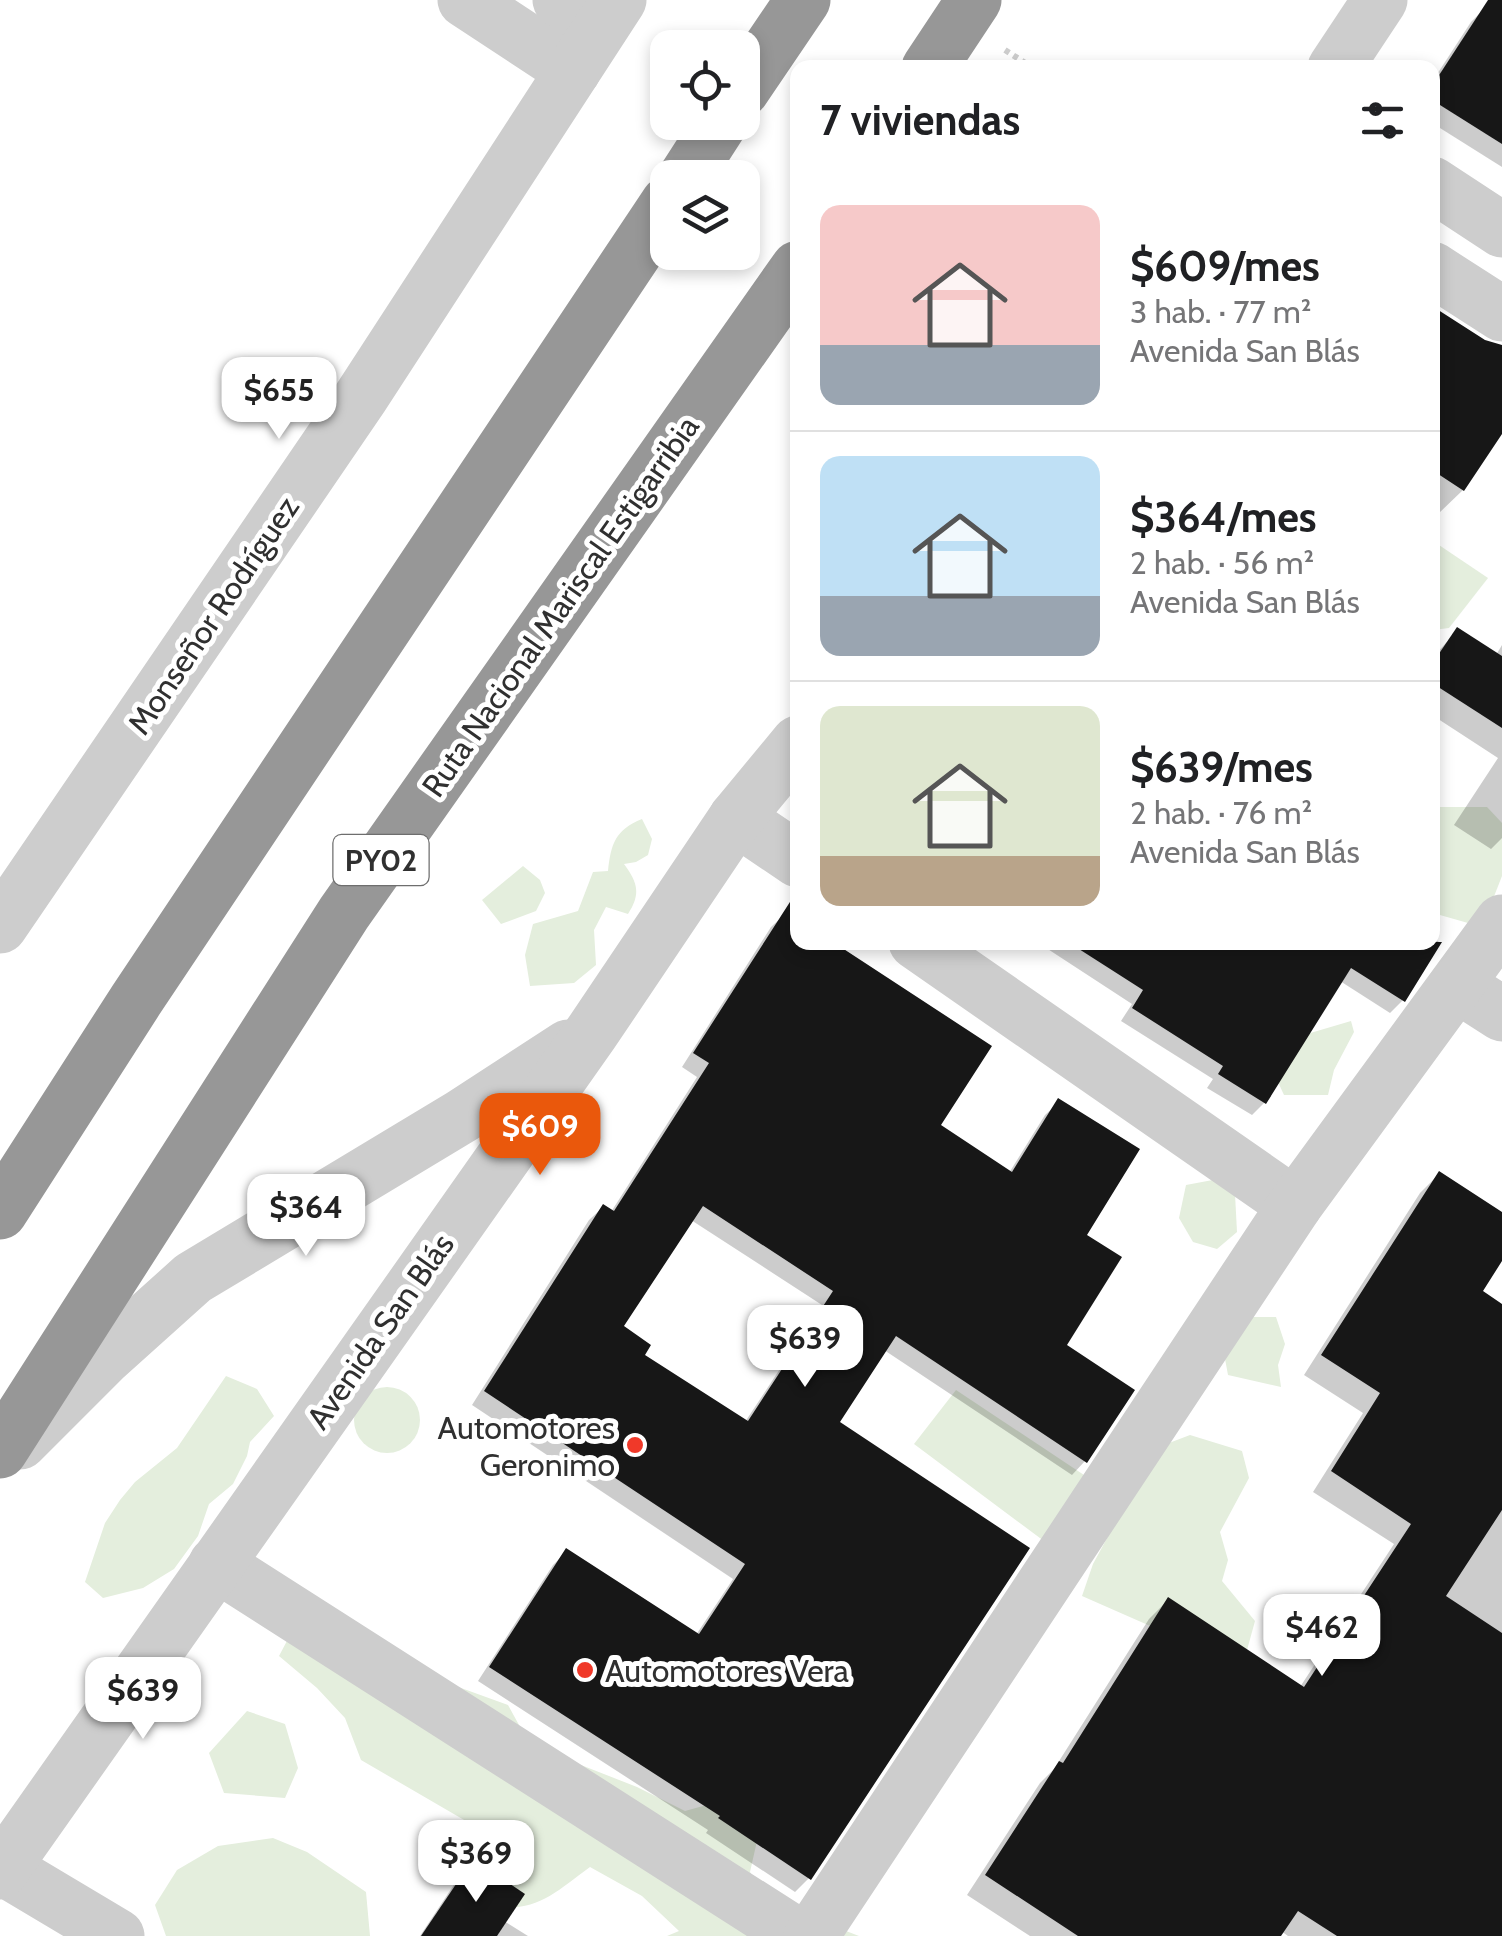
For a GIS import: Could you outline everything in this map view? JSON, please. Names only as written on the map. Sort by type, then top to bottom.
[{"type":"highway","points":[[760,63],[802,0]]},
{"type":"highway","points":[[935,60],[974,0]]},
{"type":"highway","points":[[0,1212],[147,984],[650,231]]},
{"type":"highway","name":"Ruta Nacional Mariscal Estigarribia","points":[[0,1451],[344,914],[790,279]]},
{"type":"street","points":[[465,0],[588,25]]},
{"type":"street","points":[[1341,60],[1380,0]]},
{"type":"street","name":"Monseñor Rodríguez","points":[[0,926],[362,396],[588,25]]},
{"type":"street","points":[[1440,189],[1502,230]]},
{"type":"street","points":[[1440,274],[1502,314]]},
{"type":"street","name":"Avenida San Blás","points":[[1,1870],[592,1032],[736,818],[790,753]]},
{"type":"street","points":[[736,818],[790,855]]},
{"type":"street","points":[[811,1936],[1295,1205],[1502,922]]},
{"type":"street","points":[[928,950],[1295,1205]]},
{"type":"street","points":[[1457,984],[1502,1014]]},
{"type":"street","points":[[0,1462],[104,1358],[194,1278],[462,1116],[592,1032]]},
{"type":"street","points":[[216,1564],[798,1936]]},
{"type":"street","points":[[1,1870],[116,1936]]},
{"type":"green space","points":[[1440,546],[1488,578],[1449,628],[1440,629]]},
{"type":"green space","points":[[1440,807],[1487,807],[1502,823],[1502,876],[1482,927],[1440,915]]},
{"type":"green space","points":[[642,819],[652,839],[648,855],[624,864],[635,883],[635,900],[628,914],[606,907],[594,930],[596,965],[574,983],[530,986],[525,955],[533,924],[578,911],[593,872],[608,871],[616,839]]},
{"type":"green space","points":[[523,866],[540,880],[545,893],[536,911],[501,924],[482,900]]},
{"type":"green space","points":[[1351,1021],[1354,1032],[1334,1070],[1328,1095],[1284,1095],[1271,1067],[1307,1034]]},
{"type":"green space","points":[[1218,1179],[1235,1194],[1237,1232],[1217,1249],[1193,1242],[1179,1218],[1186,1185]]},
{"type":"green space","points":[[1247,1317],[1276,1317],[1285,1344],[1278,1365],[1281,1387],[1228,1375],[1223,1348]]},
{"type":"green space","points":[[226,1376],[257,1389],[274,1416],[250,1442],[233,1484],[209,1504],[198,1536],[174,1569],[143,1588],[103,1598],[85,1582],[105,1523],[135,1482],[177,1448]]},
{"type":"green space","points":[[387,1387],[400,1389],[410,1397],[418,1407],[418,1433],[410,1443],[400,1451],[387,1453],[374,1451],[364,1443],[356,1433],[354,1420],[356,1407],[364,1397],[374,1389]]},
{"type":"green space","points":[[956,1390],[1102,1487],[1060,1553],[914,1444]]},
{"type":"green space","points":[[1190,1435],[1242,1451],[1249,1478],[1220,1532],[1228,1560],[1222,1581],[1255,1621],[1244,1661],[1198,1647],[1082,1596],[1093,1564],[1156,1448]]},
{"type":"green space","points":[[307,1603],[417,1672],[508,1705],[530,1745],[637,1787],[685,1811],[721,1801],[759,1832],[750,1872],[766,1900],[859,1936],[667,1936],[679,1931],[642,1896],[590,1867],[553,1894],[529,1905],[484,1905],[500,1847],[471,1824],[361,1760],[345,1718],[279,1656]]},
{"type":"green space","points":[[247,1711],[285,1724],[298,1768],[285,1798],[224,1793],[209,1753]]},
{"type":"green space","points":[[273,1838],[307,1852],[366,1892],[370,1936],[166,1936],[155,1905],[177,1870],[218,1846]]},
{"type":"building","points":[[1488,0],[1502,0],[1502,144],[1440,105],[1440,74]]},
{"type":"building","points":[[1440,311],[1485,340],[1502,345],[1502,434],[1464,491],[1440,475]]},
{"type":"building","points":[[1457,627],[1502,656],[1502,728],[1440,688],[1440,652]]},
{"type":"building","points":[[790,902],[790,950],[845,950],[992,1046],[941,1125],[1012,1172],[1058,1098],[1140,1149],[1087,1235],[1122,1257],[1067,1345],[1135,1390],[1087,1463],[896,1336],[840,1422],[1030,1548],[811,1880],[720,1816],[489,1667],[566,1548],[699,1634],[745,1564],[484,1391],[603,1204],[614,1211],[709,1063],[693,1053]],"holes":[[[703,1206],[833,1291],[748,1421],[645,1355],[651,1345],[624,1326]]]},
{"type":"building","points":[[1080,950],[1437,950],[1405,1002],[1351,968],[1266,1104],[1218,1074],[1223,1066],[1132,1008],[1143,990]]},
{"type":"building","points":[[1439,1171],[1502,1212],[1502,1261],[1483,1291],[1502,1304],[1502,1510],[1446,1596],[1502,1633],[1502,1936],[1337,1936],[1298,1911],[1281,1936],[1078,1936],[985,1875],[1059,1761],[1063,1763],[1168,1597],[1304,1687],[1411,1524],[1331,1471],[1380,1393],[1321,1355]]},
{"type":"building","points":[[473,1859],[525,1894],[497,1936],[421,1936]]},
{"type":"place","name":"Automotores Geronimo","points":[[635,1445]]},
{"type":"place","name":"Automotores Vera","points":[[585,1670]]}]
